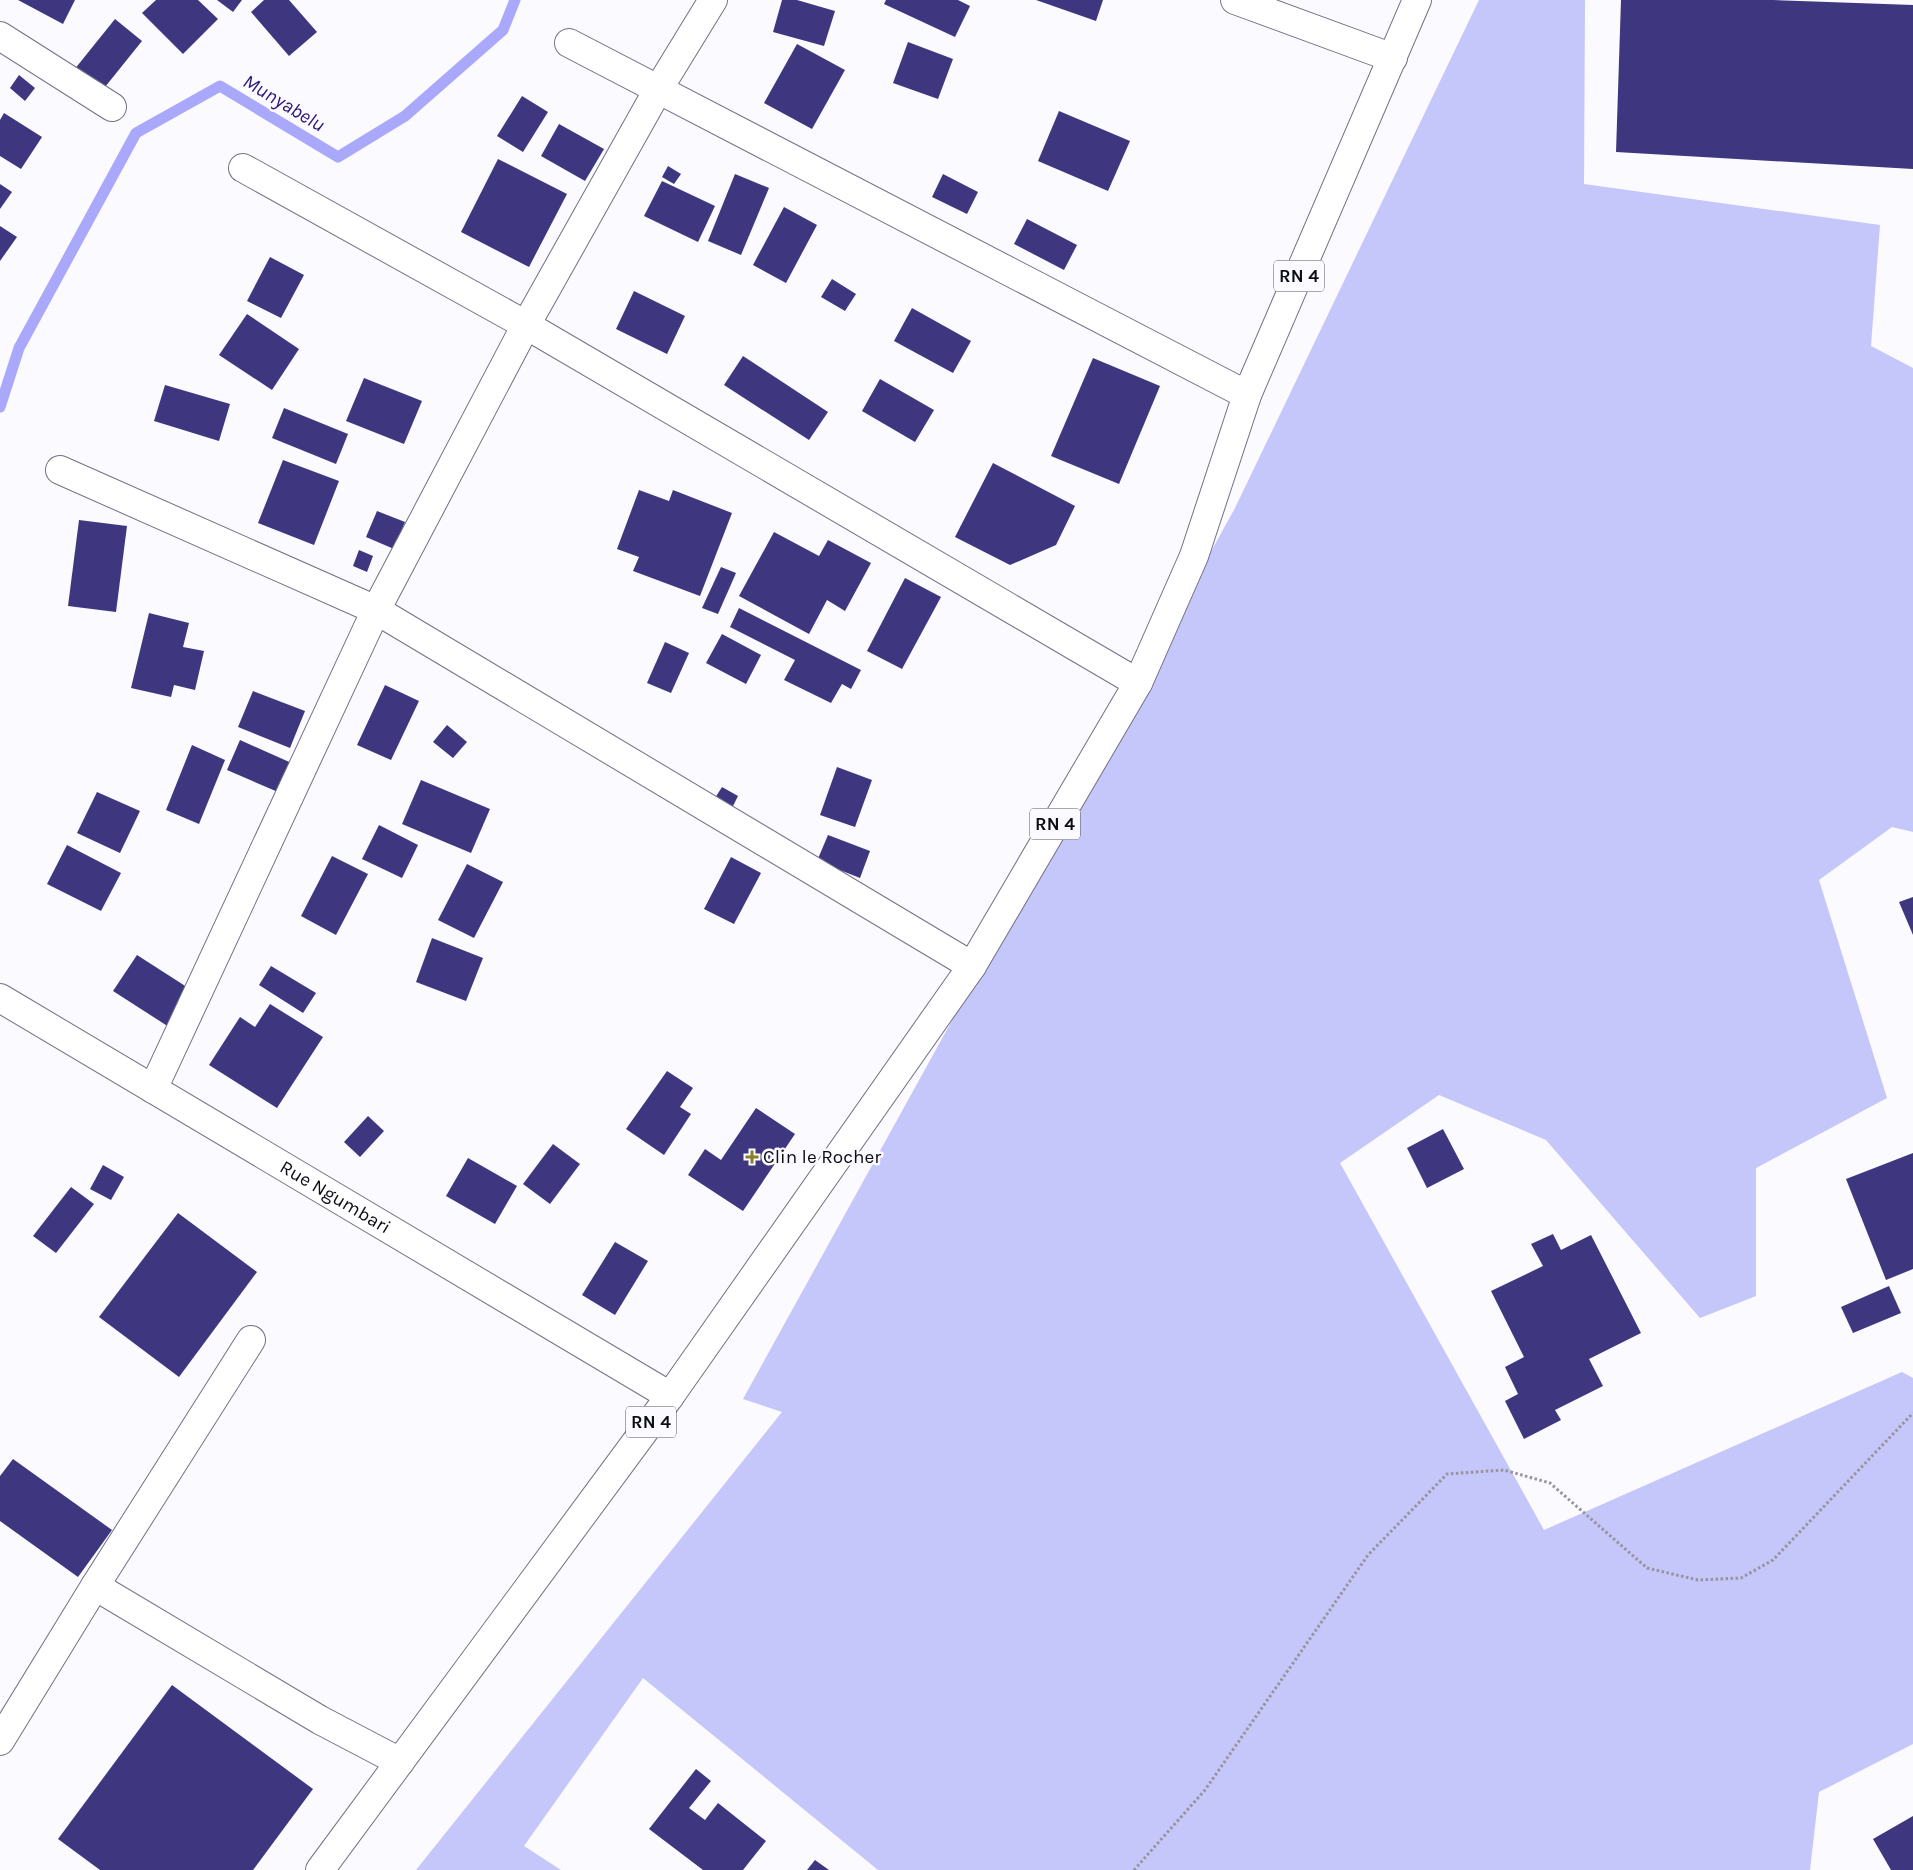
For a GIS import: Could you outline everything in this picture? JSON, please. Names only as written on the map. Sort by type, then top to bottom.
[{"type":"main road","points":[[153,1090],[376,610],[526,325],[659,88],[713,0]]},
{"type":"main road","points":[[1235,0],[1393,58]]},
{"type":"main road","name":"RN 4","points":[[320,1870],[670,1396],[972,966],[1138,683],[1194,556],[1247,395],[1417,0]]},
{"type":"main road","points":[[0,36],[112,107]]},
{"type":"main road","points":[[569,43],[659,88],[1247,395]]},
{"type":"main road","points":[[243,168],[526,325],[1138,683]]},
{"type":"main road","points":[[60,470],[376,610],[972,966]]},
{"type":"main road","name":"Rue Ngumbari","points":[[0,998],[670,1396]]},
{"type":"main road","points":[[0,1741],[95,1586],[251,1340]]},
{"type":"main road","points":[[95,1586],[320,1720],[400,1762]]},
{"type":"path","points":[[1134,1870],[1205,1790],[1368,1555],[1447,1474],[1504,1470],[1550,1483],[1647,1568],[1698,1580],[1741,1578],[1772,1560],[1913,1413]]},
{"type":"shaded area","points":[[1479,0],[1585,0],[1584,184],[1880,225],[1871,346],[1913,368],[1913,832],[1892,827],[1819,880],[1887,1098],[1756,1168],[1756,1296],[1700,1318],[1546,1140],[1439,1095],[1340,1163],[1544,1530],[1902,1372],[1913,1378],[1913,1744],[1819,1792],[1810,1870],[878,1870],[643,1678],[524,1846],[561,1870],[416,1870],[782,1412],[743,1399],[1235,508]]},
{"type":"building","points":[[18,0],[75,0],[63,24]]},
{"type":"building","points":[[156,0],[198,0],[218,19],[183,54],[142,13]]},
{"type":"building","points":[[217,0],[242,0],[233,12]]},
{"type":"building","points":[[264,0],[289,0],[317,32],[289,56],[251,12]]},
{"type":"building","points":[[782,0],[797,0],[835,11],[824,46],[773,32]]},
{"type":"building","points":[[886,0],[958,0],[970,6],[955,37],[884,4]]},
{"type":"building","points":[[1036,0],[1103,0],[1096,21]]},
{"type":"building","points":[[1621,0],[1773,0],[1913,5],[1913,169],[1616,152]]},
{"type":"building","points":[[115,19],[142,41],[101,92],[74,70]]},
{"type":"building","points":[[908,42],[953,59],[938,99],[893,83]]},
{"type":"building","points":[[797,44],[845,70],[812,129],[764,103]]},
{"type":"building","points":[[19,75],[35,88],[25,101],[10,88]]},
{"type":"building","points":[[522,96],[548,112],[523,152],[497,136]]},
{"type":"building","points":[[1059,111],[1130,141],[1108,191],[1038,161]]},
{"type":"building","points":[[4,113],[42,137],[21,169],[0,156],[0,120]]},
{"type":"building","points":[[559,124],[604,149],[585,181],[541,156]]},
{"type":"building","points":[[498,159],[567,194],[529,267],[461,232]]},
{"type":"building","points":[[668,166],[681,174],[674,184],[662,177]]},
{"type":"building","points":[[735,174],[769,188],[741,255],[708,241]]},
{"type":"building","points":[[943,174],[978,192],[967,214],[932,197]]},
{"type":"building","points":[[662,181],[715,206],[698,242],[644,216]]},
{"type":"building","points":[[0,184],[12,192],[0,209]]},
{"type":"building","points":[[784,207],[817,225],[786,283],[753,265]]},
{"type":"building","points":[[1027,219],[1077,245],[1064,270],[1014,244]]},
{"type":"building","points":[[0,226],[17,237],[0,261]]},
{"type":"building","points":[[270,257],[304,275],[281,318],[247,301]]},
{"type":"building","points":[[832,279],[856,294],[845,311],[821,297]]},
{"type":"building","points":[[634,291],[685,316],[667,354],[616,329]]},
{"type":"building","points":[[912,308],[971,341],[953,373],[894,341]]},
{"type":"building","points":[[247,314],[299,349],[272,390],[219,355]]},
{"type":"building","points":[[743,356],[828,412],[809,440],[724,385]]},
{"type":"building","points":[[1093,358],[1160,386],[1119,484],[1051,456]]},
{"type":"building","points":[[364,378],[422,401],[404,444],[346,421]]},
{"type":"building","points":[[880,379],[934,410],[915,442],[862,411]]},
{"type":"building","points":[[165,385],[230,404],[219,441],[154,421]]},
{"type":"building","points":[[284,408],[348,434],[336,464],[272,438]]},
{"type":"building","points":[[283,460],[339,481],[314,545],[258,523]]},
{"type":"building","points":[[993,463],[1075,506],[1056,545],[1010,565],[955,537]]},
{"type":"building","points":[[639,490],[669,501],[673,490],[732,513],[700,596],[633,571],[639,557],[617,549]]},
{"type":"building","points":[[377,511],[405,522],[394,549],[366,537]]},
{"type":"building","points":[[79,520],[127,526],[116,612],[68,606]]},
{"type":"building","points":[[774,532],[819,556],[828,540],[871,563],[845,611],[827,600],[809,634],[739,596]]},
{"type":"building","points":[[359,550],[373,556],[367,572],[353,566]]},
{"type":"building","points":[[721,567],[736,573],[718,614],[702,608]]},
{"type":"building","points":[[905,578],[941,597],[902,669],[867,651]]},
{"type":"building","points":[[739,608],[861,670],[851,689],[842,684],[831,703],[784,680],[795,660],[730,627]]},
{"type":"building","points":[[149,613],[189,623],[183,647],[204,651],[195,690],[174,685],[171,697],[131,688]]},
{"type":"building","points":[[722,634],[761,655],[746,684],[706,663]]},
{"type":"building","points":[[665,642],[689,653],[671,693],[647,683]]},
{"type":"building","points":[[385,685],[419,701],[391,760],[357,745]]},
{"type":"building","points":[[253,691],[305,711],[290,748],[238,727]]},
{"type":"building","points":[[447,725],[467,742],[453,758],[433,742]]},
{"type":"building","points":[[240,740],[305,769],[292,798],[227,770]]},
{"type":"building","points":[[192,745],[225,760],[199,824],[166,810]]},
{"type":"building","points":[[837,767],[872,780],[855,827],[820,815]]},
{"type":"building","points":[[421,780],[490,809],[471,853],[402,824]]},
{"type":"building","points":[[722,787],[738,796],[732,808],[715,798]]},
{"type":"building","points":[[97,792],[140,811],[120,853],[77,833]]},
{"type":"building","points":[[379,825],[418,845],[402,878],[362,859]]},
{"type":"building","points":[[828,835],[870,851],[860,878],[817,861]]},
{"type":"building","points":[[67,845],[121,873],[101,911],[47,884]]},
{"type":"building","points":[[332,856],[368,874],[336,935],[301,916]]},
{"type":"building","points":[[731,857],[761,873],[734,924],[704,909]]},
{"type":"building","points":[[467,864],[503,882],[474,938],[438,920]]},
{"type":"building","points":[[1913,897],[1913,935],[1899,902]]},
{"type":"building","points":[[432,938],[483,958],[466,1001],[416,982]]},
{"type":"building","points":[[137,955],[193,991],[169,1027],[113,991]]},
{"type":"building","points":[[271,966],[316,993],[303,1013],[259,985]]},
{"type":"building","points":[[270,1004],[323,1037],[277,1108],[209,1065],[240,1017],[255,1027]]},
{"type":"building","points":[[667,1071],[693,1088],[680,1107],[691,1114],[664,1155],[626,1129]]},
{"type":"building","points":[[756,1108],[795,1134],[743,1211],[688,1175],[705,1149],[721,1160]]},
{"type":"building","points":[[368,1116],[384,1131],[360,1157],[344,1142]]},
{"type":"building","points":[[1443,1129],[1464,1169],[1427,1188],[1407,1148]]},
{"type":"building","points":[[553,1144],[580,1164],[550,1204],[523,1184]]},
{"type":"building","points":[[1913,1153],[1913,1269],[1886,1280],[1846,1179]]},
{"type":"building","points":[[468,1158],[517,1186],[495,1224],[446,1196]]},
{"type":"building","points":[[103,1165],[124,1177],[111,1200],[90,1189]]},
{"type":"building","points":[[71,1187],[94,1204],[56,1253],[33,1236]]},
{"type":"building","points":[[178,1213],[257,1272],[179,1377],[99,1317]]},
{"type":"building","points":[[1553,1234],[1561,1250],[1591,1235],[1641,1333],[1589,1359],[1603,1386],[1555,1410],[1561,1420],[1524,1439],[1505,1401],[1518,1394],[1505,1367],[1524,1357],[1491,1291],[1543,1266],[1531,1244]]},
{"type":"building","points":[[615,1242],[648,1261],[615,1315],[582,1295]]},
{"type":"building","points":[[1889,1286],[1901,1313],[1853,1333],[1841,1307]]},
{"type":"building","points":[[13,1459],[112,1530],[78,1577],[0,1521],[0,1476]]},
{"type":"building","points":[[172,1685],[313,1789],[253,1870],[100,1870],[58,1839]]},
{"type":"building","points":[[696,1769],[711,1781],[689,1808],[705,1820],[718,1803],[766,1841],[743,1870],[703,1870],[649,1829]]},
{"type":"building","points":[[1913,1816],[1913,1870],[1891,1870],[1873,1839]]},
{"type":"building","points":[[815,1860],[829,1870],[807,1870]]},
{"type":"waterway","name":"Munyabelu","points":[[0,407],[19,348],[136,133],[220,86],[338,157],[405,116],[503,30],[515,0]]},
{"type":"place","name":"Clin le Rocher","points":[[752,1157]]}]
